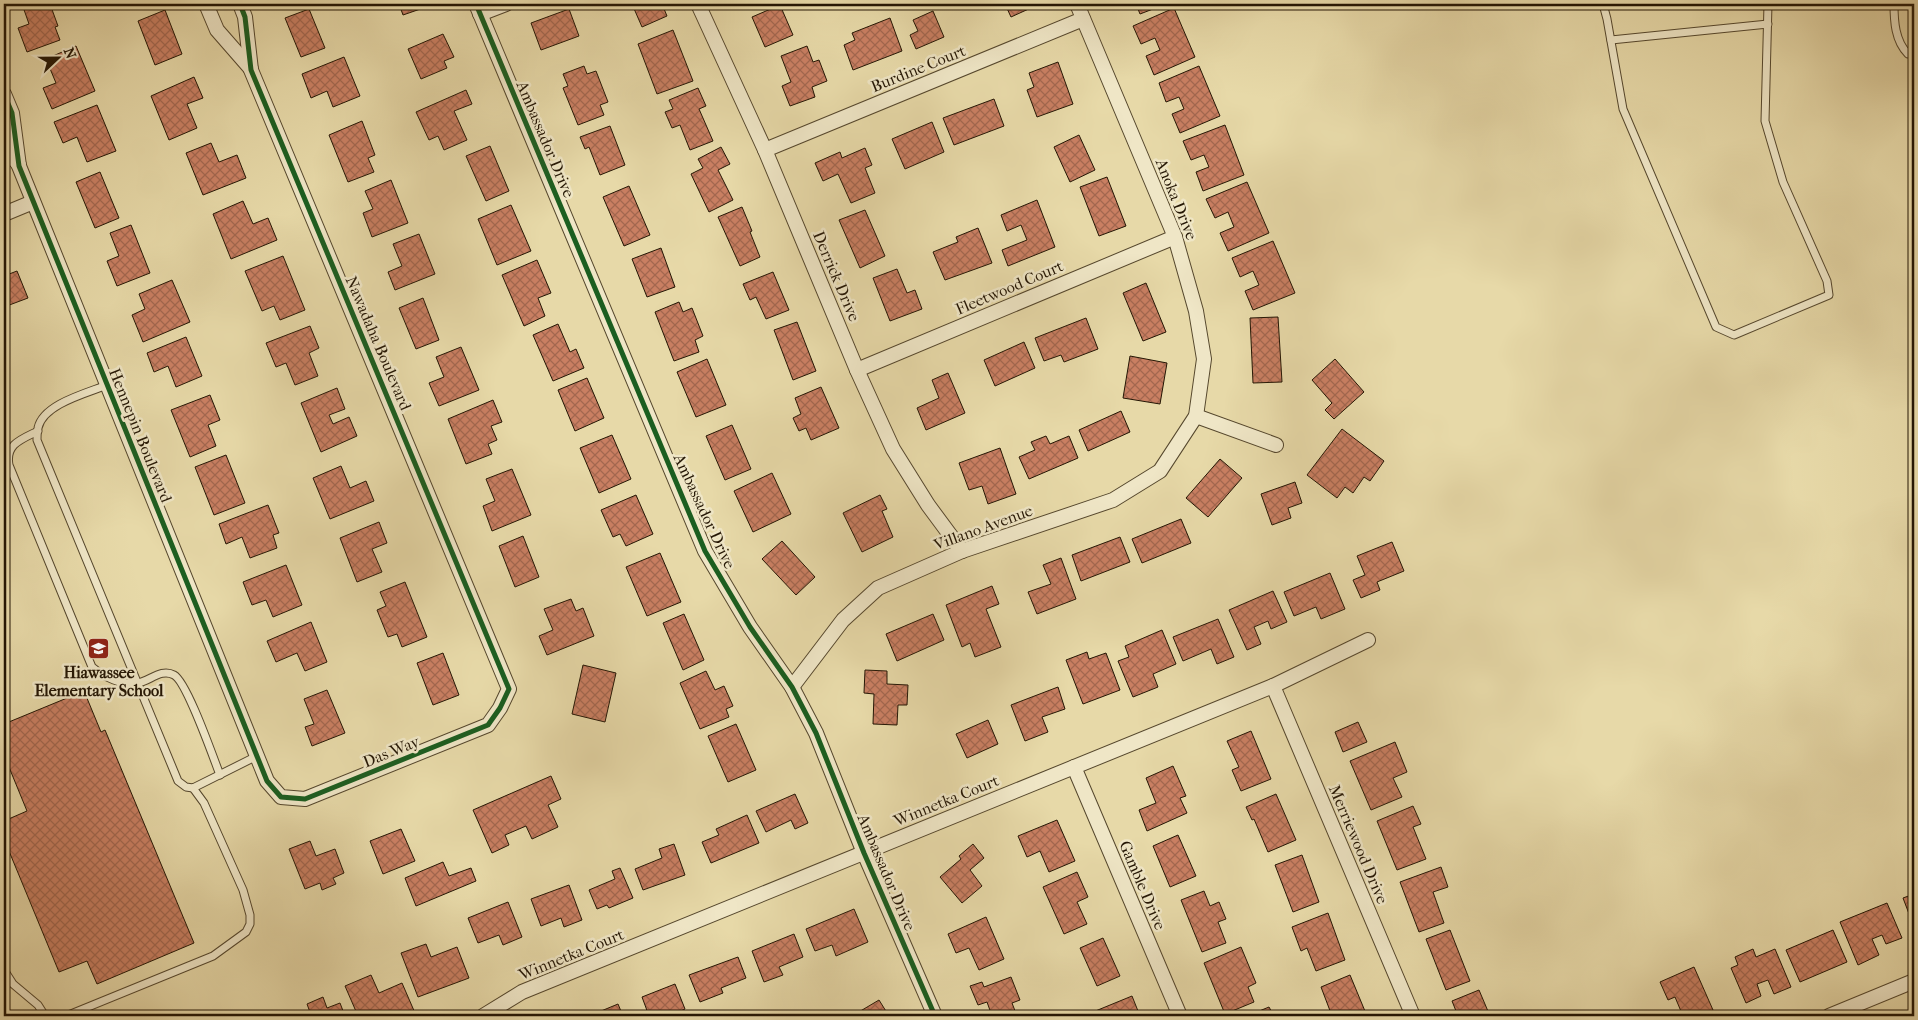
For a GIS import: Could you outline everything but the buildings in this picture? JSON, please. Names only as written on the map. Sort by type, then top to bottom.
[{"type":"street","name":"Nawadaha Boulevard","points":[[206,4],[218,30],[251,70]]},
{"type":"street","name":"Nawadaha Boulevard","points":[[240,4],[245,17],[251,70],[509,688]]},
{"type":"street","points":[[478,9],[506,4]]},
{"type":"street","name":"Derrick Drive","points":[[698,4],[766,150],[857,370],[893,449],[928,505],[962,551]]},
{"type":"street","name":"Anoka Drive","points":[[1077,4],[1175,237],[1196,311],[1204,359],[1196,416]]},
{"type":"street","name":"Ambassador Drive","points":[[478,9],[705,550],[750,627],[792,687],[816,732],[864,853],[934,1016]]},
{"type":"street","name":"Burdine Court","points":[[766,150],[1083,19]]},
{"type":"street","name":"Hennepin Boulevard","points":[[4,94],[12,113],[19,166],[267,781]]},
{"type":"street","name":"Hennepin Boulevard","points":[[4,147],[19,166]]},
{"type":"street","points":[[4,214],[33,202]]},
{"type":"street","name":"Fleetwood Court","points":[[857,370],[1175,237]]},
{"type":"street","points":[[1196,416],[1276,445]]},
{"type":"street","name":"Villano Avenue","points":[[792,687],[843,620],[878,588],[962,551],[1113,500],[1160,471],[1196,416]]},
{"type":"street","name":"Winnetka Court","points":[[483,1016],[522,992],[1273,686],[1368,640]]},
{"type":"street","name":"Merriewood Drive","points":[[1273,686],[1413,1016]]},
{"type":"street","name":"Das Way","points":[[267,781],[281,797],[305,799],[488,725],[500,708],[509,688]]},
{"type":"street","name":"Gamble Drive","points":[[1074,766],[1180,1016]]},
{"type":"street","points":[[1829,1016],[1914,981]]},
{"type":"lane","points":[[1603,4],[1623,109],[1716,327],[1734,335],[1829,294],[1827,281],[1784,182],[1765,121],[1768,4]]},
{"type":"lane","points":[[1894,4],[1894,20],[1900,46],[1908,54],[1914,53]]},
{"type":"lane","points":[[1611,40],[1768,24]]},
{"type":"lane","points":[[107,385],[55,407],[45,416],[38,427],[37,440],[178,781],[186,787],[194,788],[257,756]]},
{"type":"lane","points":[[38,431],[19,440],[11,448],[7,455],[8,464],[92,667],[112,680],[126,683],[138,683],[160,673],[175,675],[186,690],[220,775]]},
{"type":"lane","points":[[66,1016],[212,956],[246,932],[250,924],[250,915],[243,890],[204,803],[194,788]]},
{"type":"lane","points":[[4,970],[13,984],[38,1005],[45,1016]]},
{"type":"cycle path","points":[[4,94],[12,113],[19,166],[267,781],[281,797],[305,799],[488,725],[500,708],[509,689],[251,70],[245,17],[240,4]]},
{"type":"cycle path","points":[[476,4],[705,551],[750,627],[792,687],[816,733],[864,853],[935,1016]]},
{"type":"place","name":"Hiawassee Elementary School","points":[[99,648]]}]
